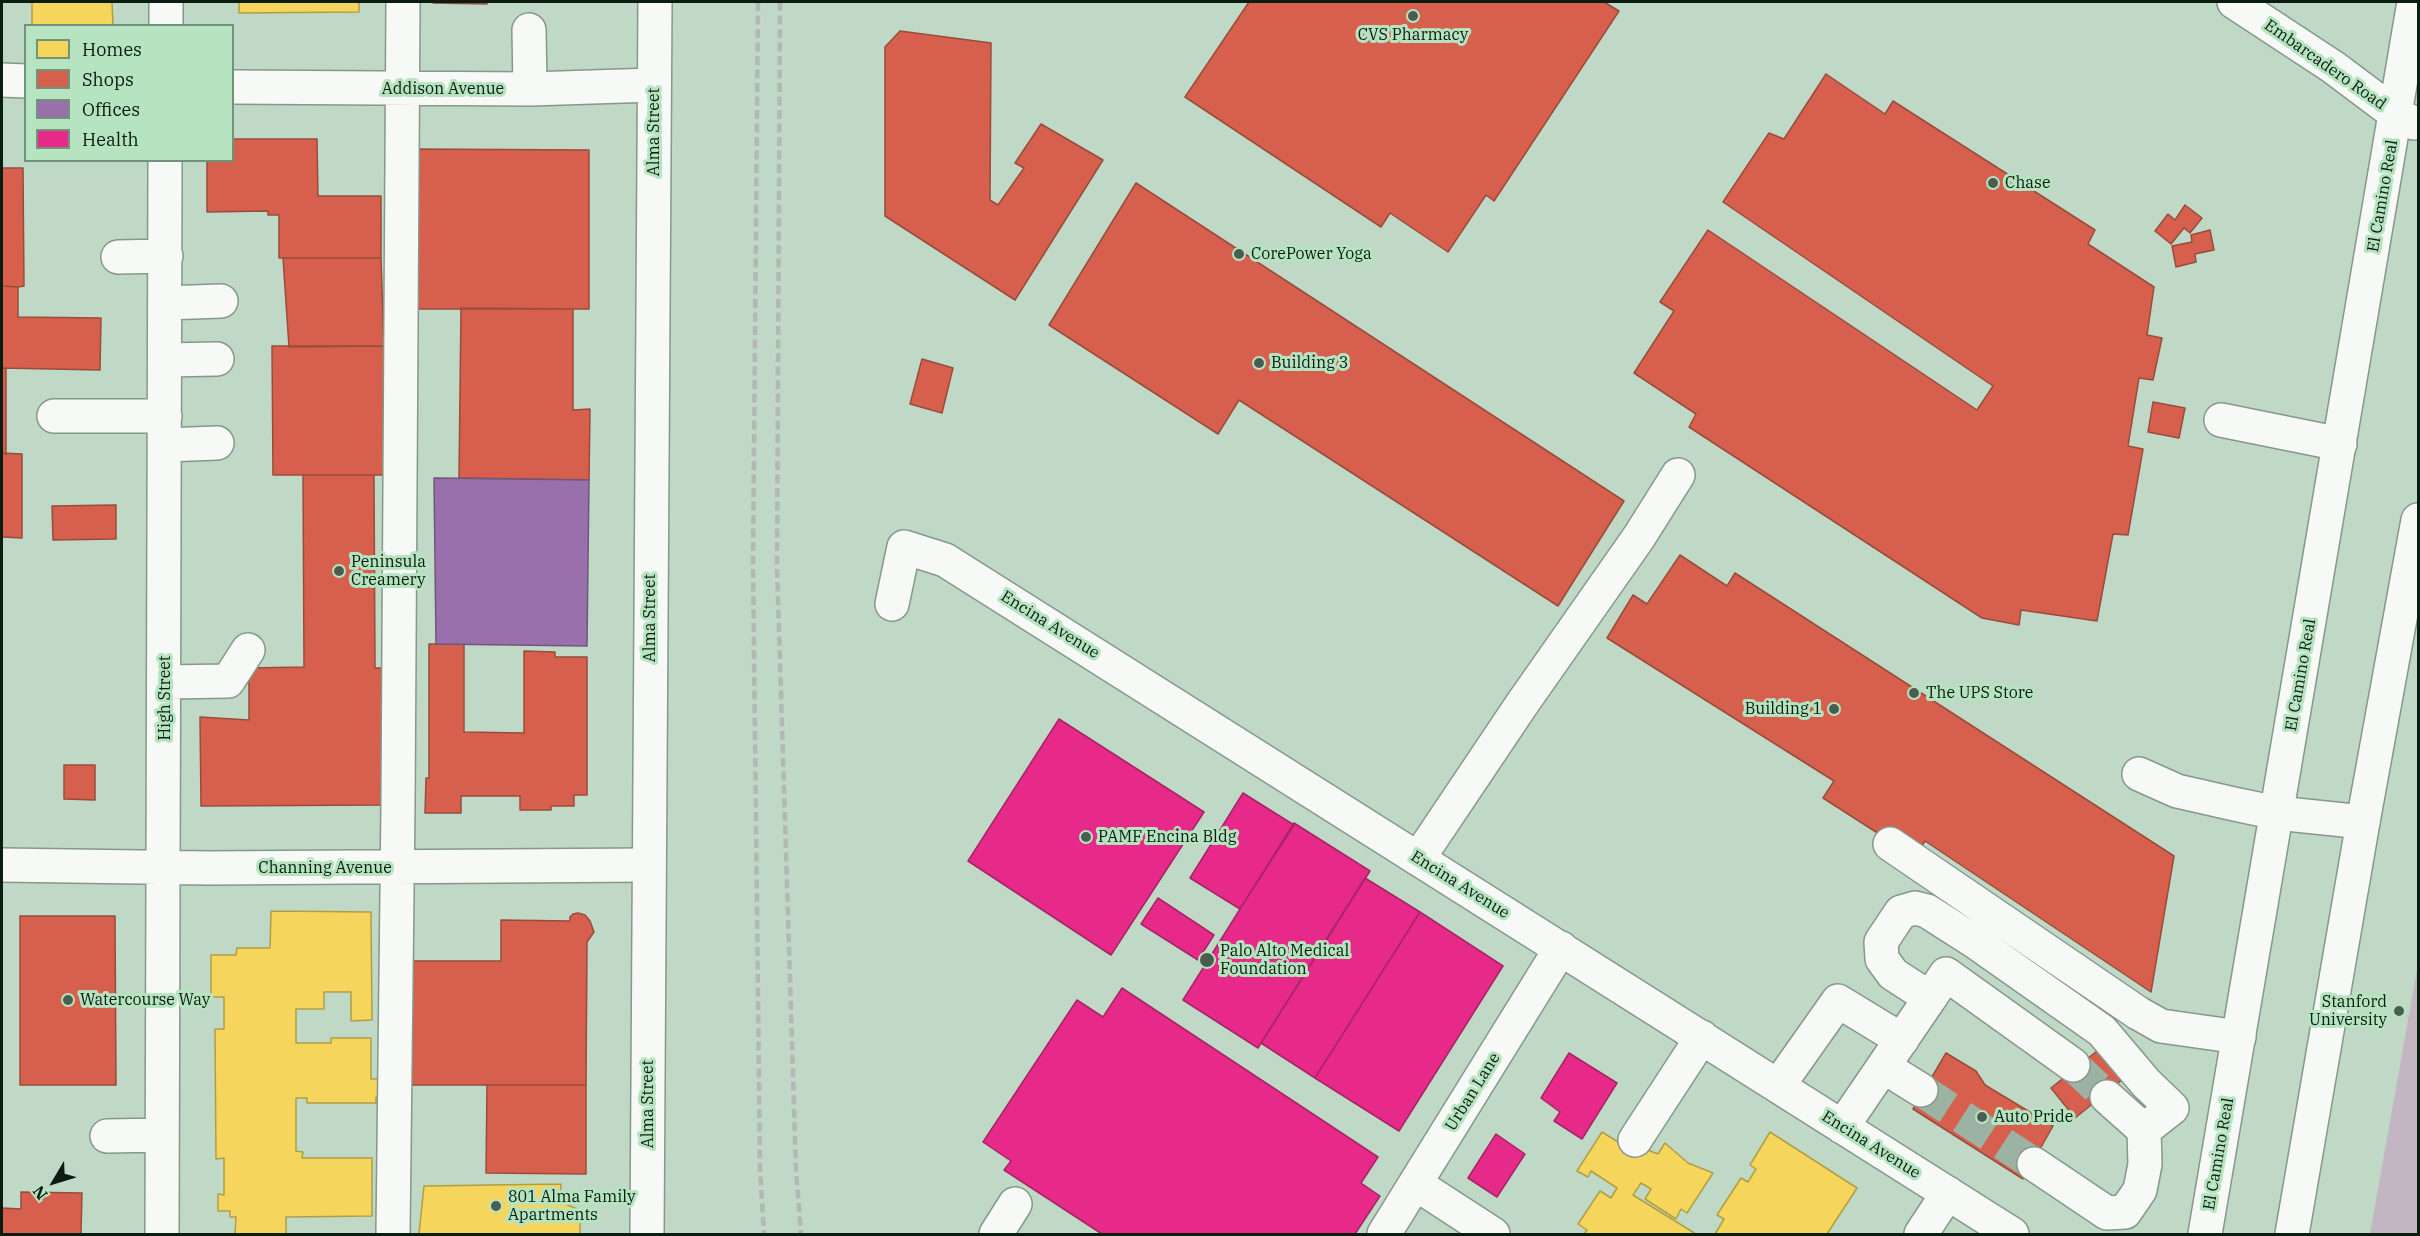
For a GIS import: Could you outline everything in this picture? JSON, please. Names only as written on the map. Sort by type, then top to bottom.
[{"type":"street","points":[[166,2],[166,24]]},
{"type":"street","points":[[393,1234],[396,868],[399,793],[403,2]]},
{"type":"street","name":"Alma Street","points":[[647,1234],[655,2]]},
{"type":"street","name":"Embarcadero Road","points":[[2234,2],[2408,120]]},
{"type":"street","name":"El Camino Real","points":[[2205,1234],[2340,444],[2408,120],[2414,2]]},
{"type":"street","points":[[529,30],[530,89]]},
{"type":"street","points":[[2,80],[24,81]]},
{"type":"street","name":"Addison Avenue","points":[[234,87],[530,89],[654,85]]},
{"type":"street","name":"High Street","points":[[162,1234],[165,868],[165,162]]},
{"type":"street","points":[[118,257],[166,256]]},
{"type":"street","points":[[165,303],[221,301]]},
{"type":"street","points":[[165,360],[217,359]]},
{"type":"street","points":[[54,416],[165,430],[217,443]]},
{"type":"street","points":[[2221,420],[2340,444]]},
{"type":"street","points":[[1418,859],[1522,704],[1639,537],[1678,475]]},
{"type":"street","points":[[2292,1234],[2362,822],[2418,520]]},
{"type":"street","name":"Encina Avenue","points":[[892,604],[904,547],[945,560],[2012,1234]]},
{"type":"street","points":[[165,682],[228,681],[248,650]]},
{"type":"street","points":[[2139,774],[2177,791],[2277,813],[2362,822]]},
{"type":"street","points":[[1890,844],[2138,1013],[2161,1026],[2239,1037]]},
{"type":"street","name":"Channing Avenue","points":[[2,865],[165,868],[648,866]]},
{"type":"street","points":[[1930,998],[1893,974],[1882,959],[1881,942],[1901,912],[1915,908],[1927,911],[2102,1031],[2146,1083],[2172,1108],[2144,1130]]},
{"type":"street","name":"Urban Lane","points":[[1384,1234],[1561,948]]},
{"type":"street","points":[[1842,1127],[1946,974],[2073,1065]]},
{"type":"street","points":[[1778,1086],[1838,1001],[1893,1053],[1921,1090]]},
{"type":"street","points":[[1635,1140],[1702,1037]]},
{"type":"street","points":[[2034,1164],[2107,1213],[2125,1212],[2140,1190],[2145,1164],[2144,1130],[2107,1097]]},
{"type":"street","points":[[107,1136],[162,1135]]},
{"type":"street","points":[[1416,1184],[1493,1234]]},
{"type":"street","points":[[1921,1234],[1948,1193]]},
{"type":"street","points":[[996,1234],[1015,1203]]},
{"type":"shaded area","points":[[2418,964],[2418,1234],[2370,1234]]},
{"type":"building: Homes","points":[[32,2],[112,2],[113,24],[32,24]]},
{"type":"building: Homes","points":[[239,2],[359,2],[359,12],[239,13]]},
{"type":"building: Homes","points":[[271,911],[371,912],[372,1020],[351,1021],[351,992],[324,992],[324,1009],[296,1009],[296,1043],[331,1043],[331,1038],[371,1038],[371,1079],[379,1079],[379,1097],[376,1097],[376,1103],[307,1103],[307,1098],[296,1098],[296,1151],[303,1152],[302,1158],[372,1158],[372,1216],[286,1217],[286,1234],[235,1234],[236,1217],[230,1217],[230,1211],[218,1211],[218,1194],[224,1195],[224,1158],[216,1159],[215,1029],[224,1029],[224,997],[211,997],[211,955],[236,955],[237,948],[270,948]]},
{"type":"building: Homes","points":[[1602,1132],[1626,1147],[1629,1143],[1658,1154],[1665,1143],[1688,1163],[1713,1173],[1687,1213],[1681,1209],[1676,1219],[1645,1199],[1651,1189],[1641,1183],[1633,1195],[1696,1234],[1584,1234],[1587,1230],[1578,1224],[1600,1191],[1611,1198],[1617,1188],[1591,1171],[1588,1177],[1577,1171]]},
{"type":"building: Homes","points":[[1770,1132],[1857,1188],[1827,1234],[1715,1234],[1724,1219],[1717,1215],[1741,1178],[1748,1182],[1756,1169],[1750,1165]]},
{"type":"building: Homes","name":"801 Alma Family Apartments","points":[[561,1184],[560,1202],[580,1210],[580,1234],[419,1234],[424,1186]]},
{"type":"building: Shops","points":[[487,2],[487,4],[433,3]]},
{"type":"building: Shops","points":[[1249,2],[1604,2],[1619,11],[1494,201],[1486,195],[1448,252],[1390,213],[1381,227],[1185,97]]},
{"type":"building: Shops","points":[[900,31],[991,43],[990,200],[998,205],[1024,168],[1015,163],[1041,124],[1103,160],[1015,300],[885,216],[885,47]]},
{"type":"building: Shops","points":[[1826,74],[1885,114],[1893,101],[2095,230],[2088,244],[2154,287],[2147,335],[2162,338],[2153,380],[2139,378],[2128,446],[2143,449],[2128,535],[2113,534],[2097,621],[2021,610],[2019,625],[1982,618],[1689,427],[1696,414],[1634,373],[1674,311],[1660,302],[1708,230],[1977,410],[1993,386],[1723,202],[1769,133],[1784,139]]},
{"type":"building: Shops","points":[[234,139],[317,139],[318,196],[381,196],[381,258],[279,258],[279,215],[268,215],[268,211],[207,212],[207,162],[234,162]]},
{"type":"building: Shops","points":[[411,149],[589,150],[589,309],[411,309]]},
{"type":"building: Shops","points":[[2,168],[23,168],[24,286],[18,287],[2,286]]},
{"type":"building: Shops","name":"Building 3","points":[[1136,183],[1624,501],[1558,606],[1239,400],[1218,434],[1049,325]]},
{"type":"building: Shops","points":[[2185,205],[2202,218],[2190,233],[2184,228],[2171,244],[2155,231],[2168,214],[2175,220]]},
{"type":"building: Shops","points":[[2210,230],[2214,250],[2195,254],[2196,262],[2176,267],[2172,246],[2192,242],[2191,235]]},
{"type":"building: Shops","points":[[283,258],[381,258],[384,346],[289,347]]},
{"type":"building: Shops","points":[[2,286],[18,287],[18,317],[101,318],[100,370],[2,368]]},
{"type":"building: Shops","points":[[461,308],[573,309],[573,410],[590,409],[589,480],[459,478]]},
{"type":"building: Shops","points":[[272,346],[384,346],[384,475],[273,475]]},
{"type":"building: Shops","points":[[922,359],[953,368],[942,413],[910,404]]},
{"type":"building: Shops","points":[[2,368],[6,368],[6,454],[2,453]]},
{"type":"building: Shops","points":[[2153,402],[2185,408],[2179,438],[2148,432]]},
{"type":"building: Shops","points":[[2,453],[22,454],[22,538],[2,537]]},
{"type":"building: Shops","name":"Peninsula Creamery","points":[[303,475],[374,475],[375,668],[384,668],[384,805],[201,806],[200,717],[249,720],[249,668],[304,667]]},
{"type":"building: Shops","points":[[116,505],[116,539],[53,540],[52,506]]},
{"type":"building: Shops","name":"Building 1","points":[[1680,555],[1727,586],[1735,573],[2174,856],[2151,992],[1925,841],[1915,857],[1823,798],[1834,781],[1607,638],[1633,595],[1647,604]]},
{"type":"building: Shops","points":[[429,644],[464,644],[464,732],[524,733],[524,651],[555,652],[555,657],[587,657],[587,795],[574,795],[574,806],[551,806],[551,810],[520,810],[520,796],[461,796],[461,813],[425,813],[426,778],[429,778]]},
{"type":"building: Shops","points":[[64,765],[95,765],[95,800],[64,799]]},
{"type":"building: Shops","points":[[573,914],[585,915],[594,932],[587,942],[586,1085],[407,1085],[406,961],[501,961],[501,920],[570,921]]},
{"type":"building: Shops","name":"Watercourse Way","points":[[20,916],[115,916],[116,1085],[20,1085]]},
{"type":"building: Shops","points":[[2102,1047],[2127,1076],[2075,1118],[2051,1088]]},
{"type":"building: Shops","name":"Auto Pride","points":[[1946,1053],[1976,1071],[1985,1085],[2053,1126],[2023,1179],[1913,1109]]},
{"type":"building: Shops","points":[[487,1085],[586,1085],[586,1174],[486,1173]]},
{"type":"building: Shops","points":[[21,1192],[82,1193],[81,1234],[2,1234],[2,1208],[21,1209]]},
{"type":"building: Offices","points":[[434,478],[589,480],[587,646],[436,644]]},
{"type":"building: Health","name":"PAMF Encina Bldg","points":[[1059,719],[1204,812],[1111,955],[968,861]]},
{"type":"building: Health","points":[[1243,793],[1294,825],[1240,909],[1190,878]]},
{"type":"building: Health","points":[[1294,823],[1370,871],[1258,1048],[1183,1000]]},
{"type":"building: Health","points":[[1365,878],[1420,912],[1315,1078],[1261,1043]]},
{"type":"building: Health","points":[[1158,898],[1214,935],[1198,960],[1141,924]]},
{"type":"building: Health","points":[[1420,912],[1503,966],[1399,1131],[1315,1078]]},
{"type":"building: Health","points":[[1122,988],[1378,1157],[1361,1183],[1380,1196],[1355,1234],[1102,1234],[1004,1170],[1011,1161],[983,1142],[1077,1000],[1103,1017]]},
{"type":"building: Health","points":[[1569,1053],[1617,1083],[1582,1139],[1554,1121],[1560,1112],[1541,1098]]},
{"type":"building: Health","points":[[1496,1134],[1525,1154],[1497,1197],[1468,1178]]},
{"type":"tunnel","points":[[2073,1065],[2107,1097]]},
{"type":"tunnel","points":[[1921,1090],[2034,1164]]},
{"type":"railway","points":[[758,2],[753,563],[760,1169],[764,1234]]},
{"type":"railway","points":[[780,2],[777,566],[796,1170],[801,1234]]},
{"type":"place","name":"CVS Pharmacy","points":[[1413,16]]},
{"type":"place","name":"Chase","points":[[1993,183]]},
{"type":"place","name":"CorePower Yoga","points":[[1239,254]]},
{"type":"place","name":"Building 3","points":[[1259,363]]},
{"type":"place","name":"Peninsula Creamery","points":[[339,571]]},
{"type":"place","name":"The UPS Store","points":[[1914,693]]},
{"type":"place","name":"Building 1","points":[[1834,709]]},
{"type":"place","name":"PAMF Encina Bldg","points":[[1086,837]]},
{"type":"place","name":"Palo Alto Medical Foundation","points":[[1207,960]]},
{"type":"place","name":"Watercourse Way","points":[[68,1000]]},
{"type":"place","name":"Stanford University","points":[[2399,1011]]},
{"type":"place","name":"Auto Pride","points":[[1982,1117]]},
{"type":"place","name":"801 Alma Family Apartments","points":[[496,1206]]}]
